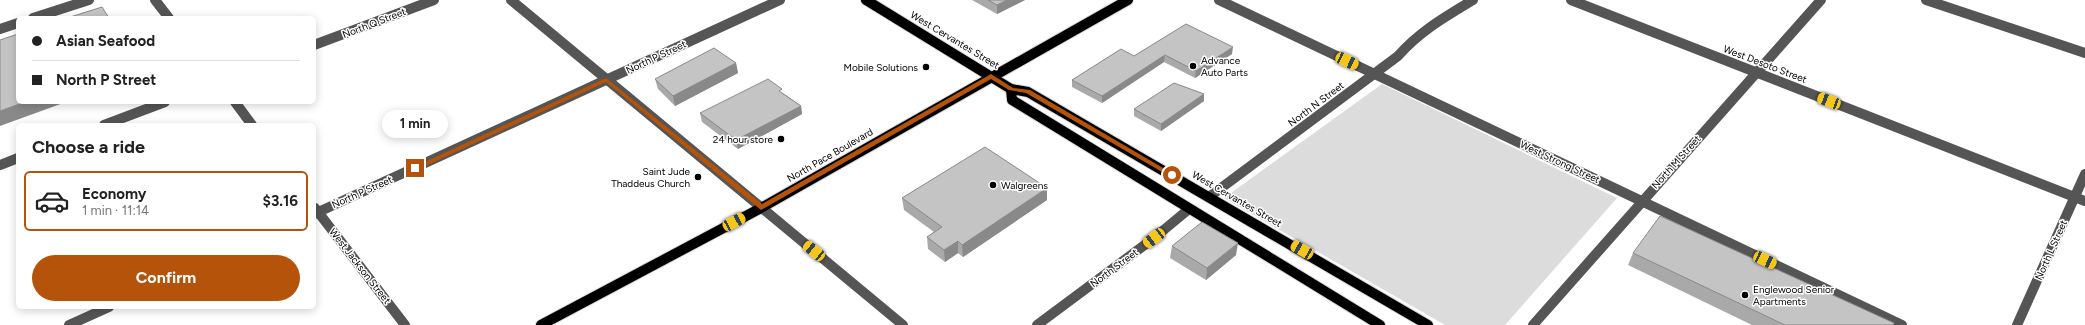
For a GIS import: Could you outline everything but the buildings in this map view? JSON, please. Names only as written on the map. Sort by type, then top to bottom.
[{"type":"main road","name":"West Cervantes Street","points":[[866,0],[1011,89],[1028,92],[1428,325]]},
{"type":"main road","name":"North Pace Boulevard","points":[[541,325],[761,208],[991,76],[1128,0]]},
{"type":"main road","name":"West Cervantes Street","points":[[1011,89],[1012,100],[1380,325]]},
{"type":"street","points":[[39,16],[89,0]]},
{"type":"street","points":[[155,0],[167,16]]},
{"type":"street","name":"North Q Street","points":[[316,44],[434,0]]},
{"type":"street","points":[[511,0],[903,325]]},
{"type":"street","name":"North P Street","points":[[316,211],[780,0]]},
{"type":"street","name":"West Strong Street","points":[[1219,0],[1902,325]]},
{"type":"street","name":"North N Street","points":[[1210,197],[1398,56],[1413,39],[1431,25],[1473,0]]},
{"type":"street","name":"West Desoto Street","points":[[1571,0],[2080,199]]},
{"type":"street","name":"North M Street","points":[[1533,325],[1822,0]]},
{"type":"street","points":[[1926,0],[2085,53]]},
{"type":"street","points":[[0,29],[16,24]]},
{"type":"street","points":[[109,123],[160,104]]},
{"type":"street","points":[[236,104],[251,123]]},
{"type":"street","points":[[0,164],[16,159]]},
{"type":"street","name":"North L Street","points":[[2018,325],[2080,199],[2085,174]]},
{"type":"street","name":"North Street","points":[[1038,325],[1154,238],[1190,209]]},
{"type":"street","name":"West Jackson Street","points":[[316,212],[405,325]]},
{"type":"street","points":[[69,325],[104,309]]},
{"type":"shaded area","points":[[1382,84],[1617,198],[1505,325],[1445,325],[1224,198]]},
{"type":"place","name":"Advance Auto Parts","points":[[1193,66]]},
{"type":"place","name":"Mobile Solutions","points":[[926,67]]},
{"type":"place","name":"24 hour store","points":[[781,139]]},
{"type":"place","name":"Saint Jude Thaddeus Church","points":[[698,177]]},
{"type":"place","name":"Walgreens","points":[[993,185]]},
{"type":"place","name":"Englewood Senior Apartments","points":[[1745,295]]},
{"type":"route","points":[[415,168],[606,79],[761,208],[991,76],[1011,89],[1028,92],[1172,175]]}]
